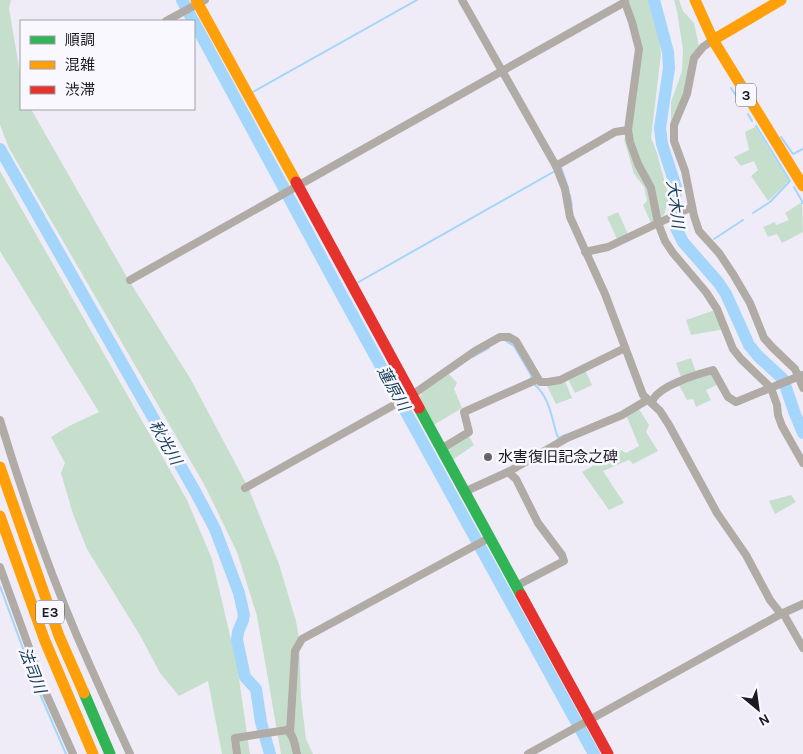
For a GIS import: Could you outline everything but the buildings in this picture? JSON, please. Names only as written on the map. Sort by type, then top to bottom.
[{"type":"main road","name":"3","points":[[695,0],[713,40],[803,186]]},
{"type":"main road","points":[[713,40],[781,0]]},
{"type":"main road","points":[[199,1],[297,187],[608,754]]},
{"type":"main road","name":"E3","points":[[0,467],[59,636],[110,754]]},
{"type":"main road","name":"E3","points":[[0,516],[45,641],[93,754]]},
{"type":"street","points":[[462,0],[556,166],[565,189],[570,217],[605,294],[643,395],[650,401],[669,426],[717,513],[746,555],[770,600],[782,614],[803,648]]},
{"type":"street","points":[[168,20],[199,1]]},
{"type":"street","points":[[130,280],[624,1],[632,22],[638,49],[628,130],[638,164],[651,188],[665,241],[706,292],[717,309],[733,348],[741,359],[770,388],[777,405],[782,426],[803,464]]},
{"type":"street","points":[[713,40],[702,47],[694,58],[687,94],[673,132],[677,154],[685,171],[690,208],[699,231],[719,253],[750,303],[764,338],[801,376],[803,388]]},
{"type":"street","points":[[556,166],[615,132],[628,130]]},
{"type":"street","points":[[585,252],[608,247],[690,208]]},
{"type":"street","points":[[245,488],[412,396],[475,351],[500,337],[509,337],[516,341],[540,382],[560,380],[625,348]]},
{"type":"street","points":[[464,492],[508,472],[566,438],[622,415],[650,401],[656,394],[672,385],[713,370],[728,397],[736,402],[801,376]]},
{"type":"street","points":[[441,449],[469,432],[464,412],[538,379]]},
{"type":"street","points":[[0,420],[47,566],[130,754]]},
{"type":"street","points":[[508,472],[516,479],[538,523],[564,561],[516,586]]},
{"type":"street","points":[[297,754],[287,731],[295,651],[302,639],[489,538]]},
{"type":"street","points":[[0,567],[8,580],[44,689],[74,754]]},
{"type":"street","points":[[528,754],[803,604]]},
{"type":"street","points":[[237,754],[235,738],[287,731]]},
{"type":"green space","points":[[0,0],[11,0],[9,8],[20,73],[20,110],[32,110],[128,279],[190,378],[249,489],[279,564],[296,621],[299,638],[301,698],[306,739],[313,754],[281,754],[257,616],[237,552],[205,486],[9,148],[0,125]]},
{"type":"green space","points":[[627,0],[649,0],[658,29],[661,54],[651,138],[669,198],[664,215],[651,223],[643,205],[647,201],[644,187],[634,174],[624,139],[631,130],[641,51]]},
{"type":"green space","points":[[674,0],[679,0],[683,11],[694,23],[699,46],[691,56],[685,92],[671,131],[671,102],[682,71],[683,50]]},
{"type":"green space","points":[[755,127],[789,181],[768,201],[751,176],[758,170],[754,161],[741,166],[734,157],[749,150],[745,132]]},
{"type":"green space","points":[[0,171],[187,500],[212,559],[237,665],[250,754],[222,754],[208,681],[179,696],[160,673],[141,637],[87,549],[73,514],[61,473],[65,463],[51,437],[99,412],[0,251]]},
{"type":"green space","points":[[802,202],[803,232],[782,243],[777,234],[768,237],[763,227],[775,222],[776,225],[789,220],[785,213]]},
{"type":"green space","points":[[618,212],[628,234],[617,239],[607,217]]},
{"type":"green space","points":[[715,310],[725,329],[691,335],[686,320]]},
{"type":"green space","points":[[691,358],[696,372],[681,377],[676,363]]},
{"type":"green space","points":[[585,370],[592,385],[575,393],[568,379]]},
{"type":"green space","points":[[711,373],[717,385],[706,390],[711,400],[696,407],[693,399],[687,400],[679,385]]},
{"type":"green space","points":[[449,374],[457,383],[454,389],[462,408],[432,426],[418,400],[422,393]]},
{"type":"green space","points":[[565,381],[572,398],[556,404],[547,386]]},
{"type":"green space","points":[[639,409],[649,425],[646,432],[658,451],[633,464],[629,460],[603,471],[624,503],[609,510],[582,472],[621,450],[626,453],[639,446],[626,415]]},
{"type":"green space","points":[[467,433],[474,445],[451,461],[444,449]]},
{"type":"green space","points":[[791,495],[796,502],[775,514],[769,501]]},
{"type":"waterway","name":"蓮原川","points":[[182,0],[192,20]]},
{"type":"waterway","points":[[251,93],[417,0]]},
{"type":"waterway","name":"大木川","points":[[654,0],[668,52],[669,68],[660,128],[662,144],[676,187],[676,228],[683,242],[726,294],[749,345],[783,379],[803,433]]},
{"type":"waterway","name":"蓮原川","points":[[195,24],[594,754]]},
{"type":"waterway","points":[[731,88],[737,97]]},
{"type":"waterway","points":[[748,114],[752,121]]},
{"type":"waterway","points":[[753,213],[770,202],[790,181],[756,126]]},
{"type":"waterway","points":[[781,137],[793,154],[803,149]]},
{"type":"waterway","name":"秋光川","points":[[0,149],[215,529],[239,593],[244,615],[237,640],[245,677],[256,689],[261,722],[270,754]]},
{"type":"waterway","points":[[561,167],[568,188]]},
{"type":"waterway","points":[[357,283],[555,171]]},
{"type":"waterway","points":[[794,187],[803,203]]},
{"type":"waterway","points":[[570,195],[572,206]]},
{"type":"waterway","points":[[714,239],[743,220]]},
{"type":"waterway","points":[[506,341],[514,346],[531,375],[531,379]]},
{"type":"waterway","points":[[473,357],[489,348]]},
{"type":"waterway","points":[[534,384],[547,402],[558,438],[565,435]]},
{"type":"waterway","name":"法司川","points":[[0,586],[39,692],[66,754]]},
{"type":"traffic: fast","points":[[419,408],[521,595]]},
{"type":"traffic: fast","points":[[84,693],[110,754]]},
{"type":"traffic: slow","points":[[196,0],[296,182]]},
{"type":"traffic: slow","points":[[695,0],[713,40],[803,186]]},
{"type":"traffic: slow","points":[[713,40],[781,0]]},
{"type":"traffic: slow","points":[[0,467],[59,636],[84,693]]},
{"type":"traffic: slow","points":[[0,516],[45,641],[93,754]]},
{"type":"traffic: jam","points":[[296,182],[419,408]]},
{"type":"traffic: jam","points":[[521,595],[608,754]]},
{"type":"place","name":"水害復旧記念之碑","points":[[488,457]]}]
